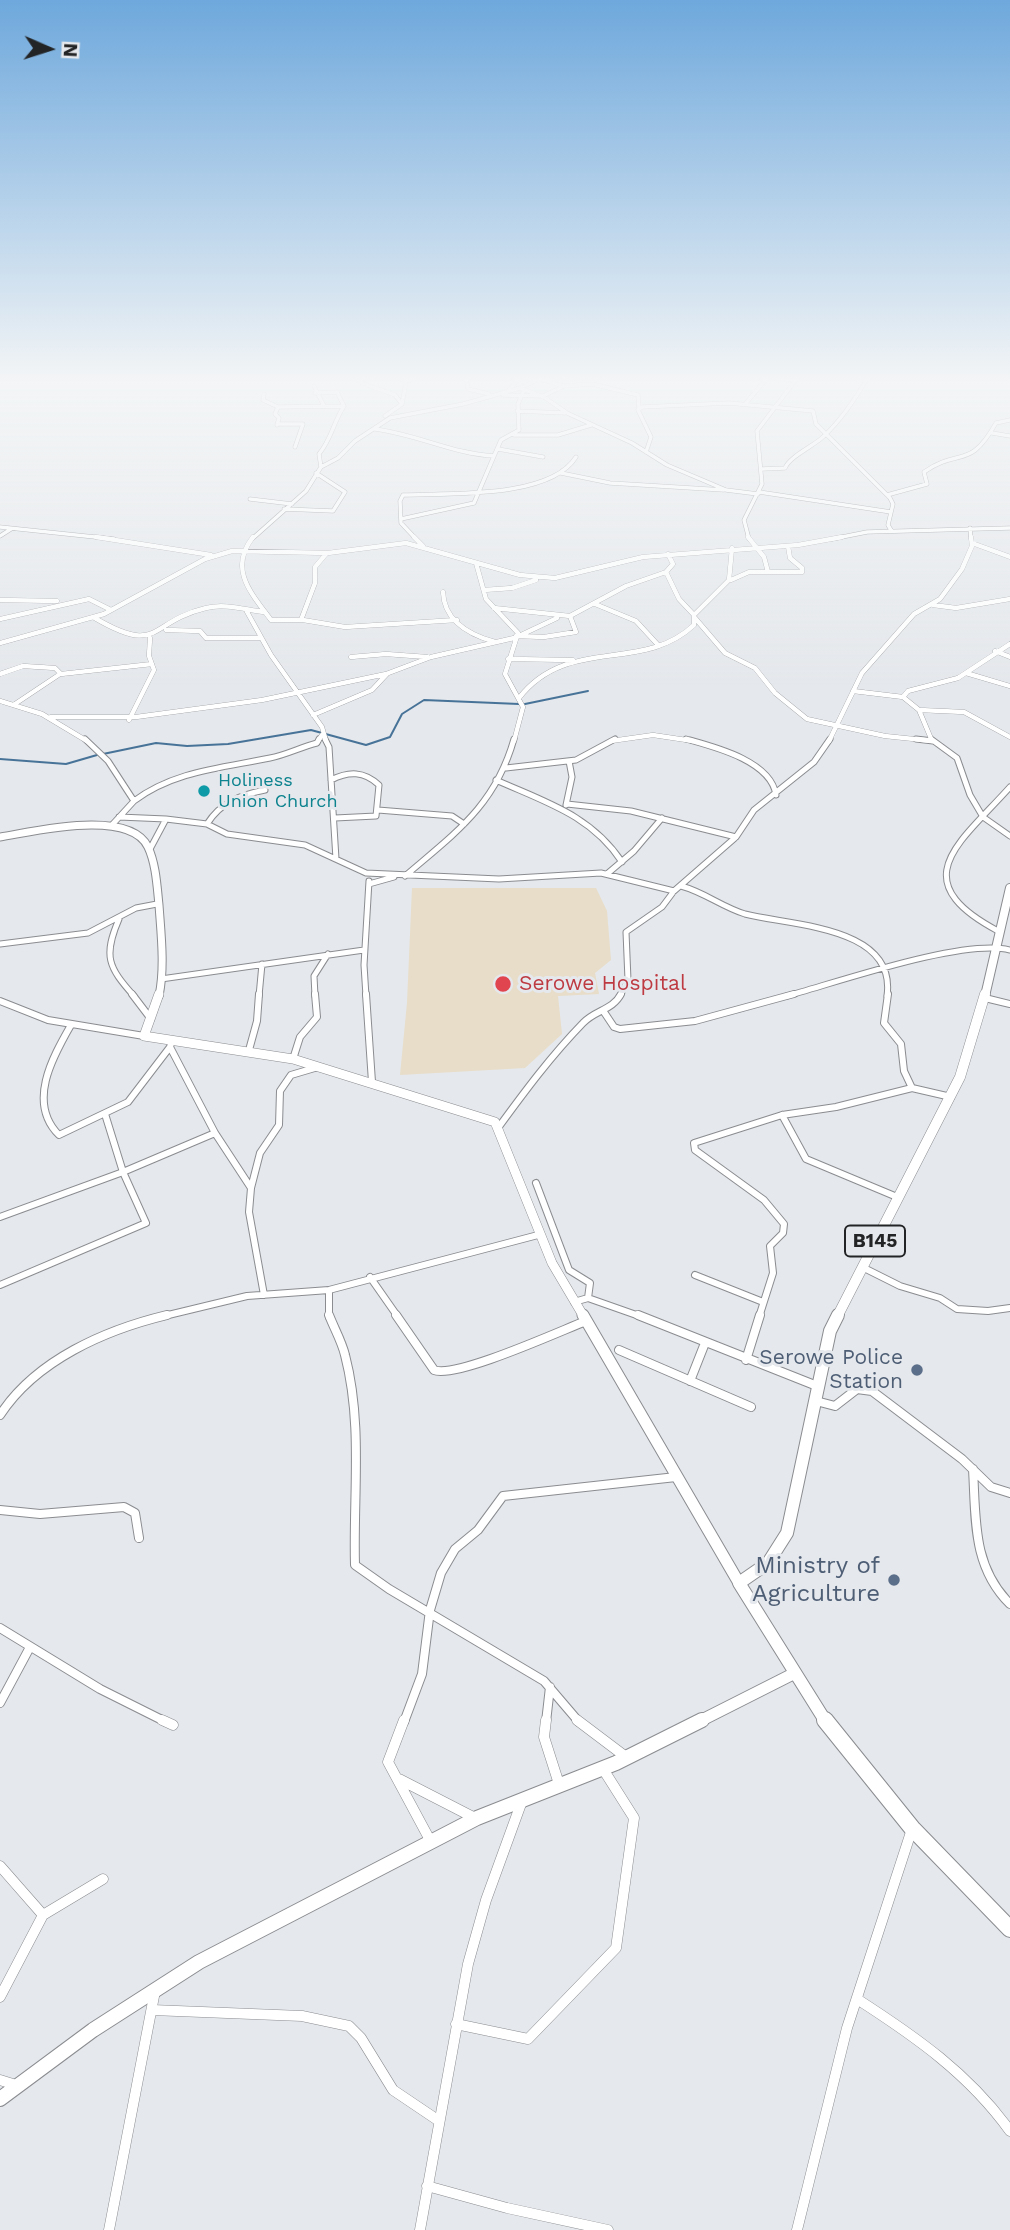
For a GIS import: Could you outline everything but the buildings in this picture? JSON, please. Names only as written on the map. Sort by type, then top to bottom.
[{"type":"main road","name":"B145","points":[[739,1583],[775,1558],[787,1534],[830,1331],[951,1097],[971,1046],[985,998],[998,931],[1010,888]]},
{"type":"main road","points":[[739,1583],[793,1674],[829,1726],[912,1828],[1010,1929]]},
{"type":"street","points":[[312,481],[308,488],[254,536],[243,550],[244,583],[271,620],[301,620],[345,627],[457,620]]},
{"type":"street","points":[[284,509],[333,511],[345,492],[328,481]]},
{"type":"street","points":[[401,519],[471,504],[484,481]]},
{"type":"street","points":[[423,546],[401,523],[403,495],[514,490],[538,481]]},
{"type":"street","points":[[600,481],[758,493],[891,512]]},
{"type":"street","points":[[706,481],[726,490]]},
{"type":"street","points":[[760,481],[758,493],[744,519],[746,532],[755,547],[766,557],[768,572]]},
{"type":"street","points":[[873,481],[892,504],[888,525],[891,530]]},
{"type":"street","points":[[887,495],[927,484],[926,481]]},
{"type":"street","points":[[704,490],[713,484]]},
{"type":"street","points":[[250,499],[292,504]]},
{"type":"street","points":[[0,527],[144,542],[213,556]]},
{"type":"street","points":[[0,536],[5,531],[16,528]]},
{"type":"street","points":[[498,1128],[549,1058],[589,1017],[616,1004],[628,980],[626,932],[635,923],[662,908],[674,891],[736,837],[754,810],[814,762],[839,725],[862,673],[914,614],[932,605],[962,569],[972,543],[970,528]]},
{"type":"street","points":[[484,590],[512,588],[540,578],[573,576],[634,559],[668,554],[788,546],[891,530],[1010,528]]},
{"type":"street","points":[[0,643],[93,617],[213,556],[243,550],[328,553],[397,543],[423,546],[476,563],[540,578]]},
{"type":"street","points":[[972,543],[1010,557]]},
{"type":"street","points":[[508,659],[578,660],[659,646],[686,635],[694,625],[694,617],[731,580],[749,572],[802,572],[802,568],[788,554],[788,546]]},
{"type":"street","points":[[731,580],[734,565],[732,548]]},
{"type":"street","points":[[301,620],[315,583],[315,567],[328,553]]},
{"type":"street","points":[[493,607],[560,617],[570,616],[626,586],[666,572],[673,564],[668,554]]},
{"type":"street","points":[[369,884],[407,876],[485,804],[496,780],[506,768],[513,733],[522,714],[519,698],[507,680],[508,659],[517,636],[516,629],[493,607],[484,590],[476,563]]},
{"type":"street","points":[[666,572],[679,599],[726,653],[755,668],[793,711],[807,719],[885,736],[933,741],[957,758],[970,795],[983,817],[1010,836]]},
{"type":"street","points":[[443,592],[443,603],[475,637],[497,642]]},
{"type":"street","points":[[0,600],[92,599],[111,610]]},
{"type":"street","points":[[932,605],[956,608],[1010,599]]},
{"type":"street","points":[[0,619],[71,601]]},
{"type":"street","points":[[595,604],[636,621],[659,646]]},
{"type":"street","points":[[93,617],[125,636],[150,638],[207,608],[234,607],[265,612]]},
{"type":"street","points":[[246,610],[260,638],[321,724],[322,734],[329,747],[336,859]]},
{"type":"street","points":[[517,636],[544,637],[577,631],[570,616]]},
{"type":"street","points":[[51,717],[129,720],[299,694],[343,681],[387,674],[429,657],[497,642],[560,617]]},
{"type":"street","points":[[166,630],[200,631],[206,638],[260,638]]},
{"type":"street","points":[[129,720],[154,670],[149,656],[150,638]]},
{"type":"street","points":[[903,697],[908,691],[965,674],[995,651],[1010,644]]},
{"type":"street","points":[[995,651],[1010,657]]},
{"type":"street","points":[[351,657],[386,654],[429,657]]},
{"type":"street","points":[[519,698],[528,683],[539,675],[578,660]]},
{"type":"street","points":[[15,704],[60,674],[152,664]]},
{"type":"street","points":[[0,674],[24,666],[55,668],[60,674]]},
{"type":"street","points":[[313,715],[372,690],[387,674]]},
{"type":"street","points":[[965,674],[1010,686]]},
{"type":"street","points":[[853,691],[903,697],[919,710],[933,741]]},
{"type":"street","points":[[0,701],[51,717],[104,757],[134,801]]},
{"type":"street","points":[[919,710],[960,710],[1010,737]]},
{"type":"street","points":[[111,826],[134,801],[154,787],[208,768],[272,758],[314,744],[322,734]]},
{"type":"street","points":[[506,768],[569,761],[587,755],[617,738],[668,735],[715,747],[757,769],[774,781],[776,795]]},
{"type":"street","points":[[566,807],[572,777],[569,761]]},
{"type":"street","points":[[331,780],[349,772],[378,782],[378,810],[375,816],[335,818]]},
{"type":"street","points":[[496,780],[512,785],[524,795],[566,807],[631,811],[736,837]]},
{"type":"street","points":[[998,931],[970,916],[944,879],[951,853],[1010,787]]},
{"type":"street","points":[[207,824],[214,811],[232,798],[265,790]]},
{"type":"street","points":[[566,807],[609,842],[622,862]]},
{"type":"street","points":[[378,810],[452,816],[464,824]]},
{"type":"street","points":[[118,817],[207,824],[227,834],[305,845],[366,873],[499,879],[607,874],[674,891]]},
{"type":"street","points":[[607,874],[622,862],[662,818]]},
{"type":"street","points":[[144,1036],[161,979],[157,904],[150,849],[166,819]]},
{"type":"street","points":[[0,837],[85,825],[111,826],[134,833],[150,849]]},
{"type":"street","points":[[366,873],[369,884],[364,950],[372,1082]]},
{"type":"street","points":[[681,886],[700,890],[733,910],[860,941],[887,969],[888,1001],[884,1023],[901,1044],[904,1071],[912,1087]]},
{"type":"street","points":[[0,944],[85,934],[120,918],[137,905],[157,904]]},
{"type":"street","points":[[120,918],[108,942],[110,964],[121,985],[140,999],[151,1019]]},
{"type":"street","points":[[604,1012],[614,1027],[620,1029],[688,1022],[950,952],[995,946],[1010,950]]},
{"type":"street","points":[[161,979],[364,950]]},
{"type":"street","points":[[293,1059],[300,1037],[317,1017],[314,976],[328,954]]},
{"type":"street","points":[[249,1050],[257,1021],[261,964]]},
{"type":"street","points":[[985,998],[1010,1004]]},
{"type":"street","points":[[0,1001],[30,1015],[71,1025],[144,1036],[171,1043],[249,1050],[293,1059],[491,1119],[498,1128],[538,1235],[574,1302],[739,1583]]},
{"type":"street","points":[[71,1025],[53,1055],[44,1086],[47,1122],[56,1133],[62,1134],[134,1097],[171,1043]]},
{"type":"street","points":[[171,1043],[215,1133],[251,1188]]},
{"type":"street","points":[[264,1295],[249,1212],[251,1188],[260,1153],[279,1125],[280,1091],[291,1075],[319,1066]]},
{"type":"street","points":[[746,1360],[773,1273],[770,1246],[783,1233],[784,1224],[764,1200],[693,1146],[694,1143],[782,1115],[836,1107],[912,1087],[951,1097]]},
{"type":"street","points":[[0,1285],[143,1227],[147,1218],[123,1172],[105,1114]]},
{"type":"street","points":[[782,1115],[808,1161],[897,1197]]},
{"type":"street","points":[[0,1217],[123,1172],[215,1133]]},
{"type":"street","points":[[536,1183],[569,1270],[590,1283],[588,1298]]},
{"type":"street","points":[[0,1415],[11,1398],[48,1364],[108,1335],[193,1307],[264,1295],[329,1290],[538,1235]]},
{"type":"street","points":[[862,1267],[900,1286],[940,1298],[957,1309],[988,1311],[1010,1308]]},
{"type":"street","points":[[695,1275],[763,1302]]},
{"type":"street","points":[[370,1278],[434,1370],[441,1373],[473,1365],[586,1321]]},
{"type":"street","points":[[329,1290],[330,1319],[345,1354],[357,1432],[353,1502],[355,1565],[550,1687],[584,1728],[612,1744],[626,1757]]},
{"type":"street","points":[[574,1302],[588,1298],[817,1386]]},
{"type":"street","points":[[690,1381],[705,1343]]},
{"type":"street","points":[[619,1350],[751,1407]]},
{"type":"street","points":[[814,1400],[833,1406],[846,1403],[857,1389],[870,1390],[972,1467],[991,1487],[1010,1493]]},
{"type":"street","points":[[972,1467],[977,1552],[989,1577],[1010,1604]]},
{"type":"street","points":[[431,1842],[388,1766],[388,1758],[422,1674],[430,1610],[444,1566],[455,1549],[485,1521],[503,1496],[676,1477]]},
{"type":"street","points":[[0,1510],[40,1514],[124,1507],[135,1513],[139,1538]]},
{"type":"street","points":[[0,1628],[100,1689],[173,1725]]},
{"type":"street","points":[[0,1703],[29,1648]]},
{"type":"street","points":[[0,2099],[156,1988],[199,1962],[477,1818],[602,1768],[793,1674]]},
{"type":"street","points":[[550,1687],[544,1737],[559,1784]]},
{"type":"street","points":[[456,2024],[528,2039],[617,1948],[634,1818],[631,1809],[602,1768]]},
{"type":"street","points":[[397,1778],[477,1818]]},
{"type":"street","points":[[420,2230],[456,2024],[477,1927],[523,1798]]},
{"type":"street","points":[[797,2230],[816,2139],[857,1999],[912,1828]]},
{"type":"street","points":[[0,1866],[43,1915]]},
{"type":"street","points":[[0,1997],[43,1915],[103,1879]]},
{"type":"street","points":[[109,2230],[156,1988]]},
{"type":"street","points":[[857,1999],[936,2051],[973,2081],[1010,2131]]},
{"type":"street","points":[[152,2010],[302,2016],[349,2026],[361,2038],[393,2090],[439,2121]]},
{"type":"street","points":[[0,2080],[18,2085]]},
{"type":"street","points":[[427,2186],[507,2208],[608,2230]]},
{"type":"shaded area","name":"Serowe Hospital","points":[[412,888],[596,888],[607,911],[611,960],[595,973],[599,994],[558,996],[562,1034],[525,1068],[400,1075],[407,1003]]},
{"type":"waterway","points":[[525,704],[588,691]]},
{"type":"waterway","points":[[103,754],[156,743],[187,746],[228,744],[311,730],[366,745],[390,737],[402,714],[424,700],[519,704]]},
{"type":"waterway","points":[[0,759],[66,764],[97,755]]},
{"type":"place","name":"Holiness Union Church","points":[[204,791]]},
{"type":"place","name":"Serowe Hospital","points":[[503,984]]},
{"type":"place","name":"Serowe Police Station","points":[[917,1370]]},
{"type":"place","name":"Ministry of Agriculture","points":[[894,1580]]}]
